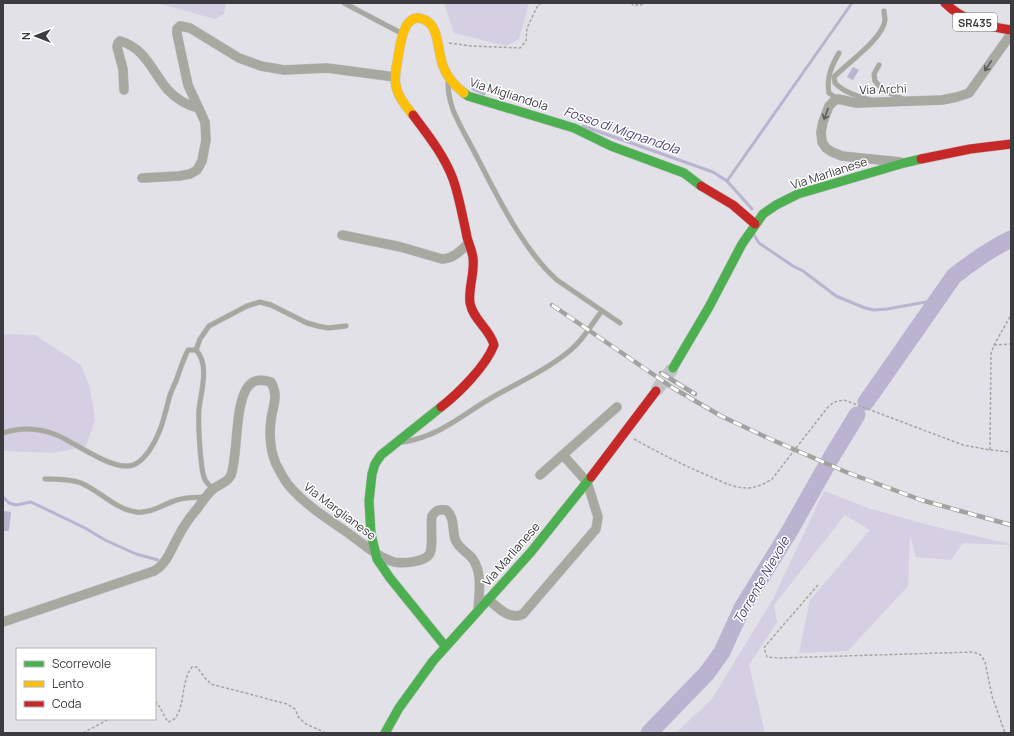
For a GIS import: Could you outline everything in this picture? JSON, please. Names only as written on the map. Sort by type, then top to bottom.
[{"type":"street","name":"SR435","points":[[944,3],[963,17],[980,24],[1011,30]]},
{"type":"street","name":"Via Migliandola","points":[[402,34],[405,27],[415,19],[426,20],[434,30],[440,58],[448,75],[456,87],[468,96],[574,128],[611,146],[684,173],[710,192],[733,205],[755,224]]},
{"type":"street","points":[[142,178],[185,175],[194,172],[200,166],[205,150],[206,133],[204,122],[190,91],[186,78],[177,34],[177,29],[180,26],[190,28],[239,58],[261,66],[284,70],[334,68],[395,77]]},
{"type":"street","points":[[402,34],[395,77],[398,96],[438,151],[449,169],[460,203],[468,244],[474,263],[470,304],[472,311],[494,341],[493,349],[455,396],[381,455],[375,464],[370,486],[369,515],[375,552],[382,568],[445,646]]},
{"type":"street","name":"Via Archi","points":[[838,99],[856,102],[942,100],[969,93],[1011,34]]},
{"type":"street","points":[[124,90],[123,68],[117,45],[120,41],[131,46],[143,55],[167,88],[179,100],[190,106],[198,108]]},
{"type":"street","points":[[838,99],[829,106],[823,122],[821,132],[822,142],[826,148],[842,156],[904,163]]},
{"type":"street","name":"Via Marlianese","points":[[673,368],[709,308],[742,244],[763,214],[776,205],[798,194],[904,163],[970,149],[1011,144]]},
{"type":"street","points":[[342,235],[401,247],[442,259],[455,256],[468,244]]},
{"type":"street","name":"Via Marglianese","points":[[3,622],[159,568],[163,564],[179,535],[206,497],[213,489],[224,483],[231,475],[235,459],[239,411],[242,400],[252,382],[262,380],[271,382],[275,390],[275,402],[271,420],[270,439],[272,454],[277,466],[290,487],[323,515],[375,552],[388,560],[398,563],[408,563],[426,557],[430,552],[432,516],[434,512],[438,510],[446,510],[451,515],[455,540],[458,545],[472,558],[478,571],[478,610]]},
{"type":"street","name":"Via Marlianese","points":[[385,733],[405,699],[445,646],[531,552],[656,392]]},
{"type":"street","points":[[540,475],[617,407]]},
{"type":"street","points":[[488,599],[508,615],[518,616],[523,614],[596,529],[598,517],[587,482],[563,455]]},
{"type":"lane","points":[[344,3],[402,34]]},
{"type":"lane","points":[[878,102],[854,95],[841,89],[835,83],[834,77],[871,43],[882,28],[885,20],[884,11]]},
{"type":"lane","points":[[838,99],[829,92],[828,77],[839,53]]},
{"type":"lane","points":[[878,65],[874,74],[875,81],[883,90],[906,100]]},
{"type":"lane","points":[[448,75],[449,93],[456,117],[521,235],[550,274],[620,323]]},
{"type":"lane","points":[[196,350],[200,339],[209,326],[246,306],[260,302],[271,305],[307,323],[333,328],[346,326]]},
{"type":"lane","points":[[394,444],[415,440],[450,425],[484,402],[555,361],[575,345],[602,311]]},
{"type":"lane","points":[[3,433],[13,430],[34,428],[58,436],[88,452],[120,466],[129,466],[142,461],[159,434],[164,422],[170,394],[183,360],[188,350],[196,350],[200,354],[203,363],[199,411],[202,468],[204,478],[213,489]]},
{"type":"lane","points":[[45,479],[82,484],[116,505],[126,510],[136,512],[146,512],[178,500],[206,497]]},
{"type":"path","points":[[437,41],[471,46],[520,48],[526,41],[527,28],[537,7],[541,3]]},
{"type":"path","points":[[630,3],[641,6],[644,3]]},
{"type":"path","points":[[990,450],[991,354],[994,345],[1011,315]]},
{"type":"path","points":[[994,345],[1011,344]]},
{"type":"path","points":[[624,433],[668,458],[727,484],[748,488],[767,483],[772,479],[828,407],[838,400],[850,402],[962,445],[1011,452]]},
{"type":"path","points":[[818,585],[766,645],[764,648],[767,657],[779,658],[973,652],[981,655],[985,662],[992,696],[1005,733]]},
{"type":"path","points":[[156,702],[164,718],[168,722],[177,717],[187,673],[192,667],[197,667],[211,684],[287,704],[295,709],[299,718],[306,724],[326,733]]},
{"type":"path","points":[[83,733],[107,720]]},
{"type":"shaded area","points":[[157,3],[226,3],[224,14],[215,19]]},
{"type":"shaded area","points":[[444,3],[529,3],[519,39],[506,46],[454,33]]},
{"type":"shaded area","points":[[853,67],[859,70],[853,80],[847,77]]},
{"type":"shaded area","points":[[3,334],[35,335],[81,365],[90,388],[95,420],[86,446],[54,453],[3,451]]},
{"type":"shaded area","points":[[824,491],[868,508],[932,526],[1011,545],[963,543],[951,560],[916,557],[910,535],[908,586],[848,651],[799,653],[810,600],[870,530],[845,515],[774,605],[777,622],[749,665],[765,733],[676,733],[712,699],[773,599]]},
{"type":"shaded area","points":[[3,511],[11,512],[9,531],[3,531]]},
{"type":"waterway","points":[[727,181],[852,3]]},
{"type":"waterway","name":"Fosso di Mignandola","points":[[473,89],[484,94]]},
{"type":"waterway","name":"Fosso di Mignandola","points":[[583,126],[713,172],[727,181],[752,209]]},
{"type":"waterway","name":"Fosso di Mignandola","points":[[754,235],[759,243],[803,271],[836,296],[865,308],[874,310],[887,309],[937,300]]},
{"type":"waterway","name":"Torrente Nievole","points":[[866,402],[954,276],[981,256],[1011,239]]},
{"type":"waterway","name":"Torrente Nievole","points":[[649,733],[707,673],[722,652],[742,608],[789,532],[857,415]]},
{"type":"waterway","points":[[3,497],[9,503],[16,505],[31,502],[85,528],[105,540],[136,554],[158,560]]},
{"type":"tunnel","points":[[656,391],[673,368]]},
{"type":"railway","points":[[552,305],[673,388],[721,416],[846,472],[921,500],[1011,525]]},
{"type":"railway","points":[[661,373],[695,394]]},
{"type":"traffic: fast","points":[[464,93],[468,96],[574,128],[611,146],[684,173],[701,186]]},
{"type":"traffic: fast","points":[[673,368],[709,307],[742,244],[763,214],[776,205],[798,194],[921,159]]},
{"type":"traffic: fast","points":[[441,407],[381,455],[375,464],[372,474],[369,501],[371,534],[377,559],[390,578],[445,646]]},
{"type":"traffic: fast","points":[[385,733],[399,708],[433,661],[531,552],[591,477]]},
{"type":"traffic: slow","points":[[413,115],[399,94],[395,79],[402,37],[408,23],[413,19],[419,18],[431,24],[436,35],[441,61],[445,70],[452,81],[464,93]]},
{"type":"traffic: jam","points":[[945,3],[959,14],[975,22],[1011,30]]},
{"type":"traffic: jam","points":[[413,115],[440,153],[453,179],[473,258],[470,303],[474,314],[489,334],[494,345],[485,362],[471,379],[441,407]]},
{"type":"traffic: jam","points":[[921,159],[970,149],[1011,144]]},
{"type":"traffic: jam","points":[[701,186],[733,205],[755,224]]},
{"type":"traffic: jam","points":[[591,477],[656,391]]}]
